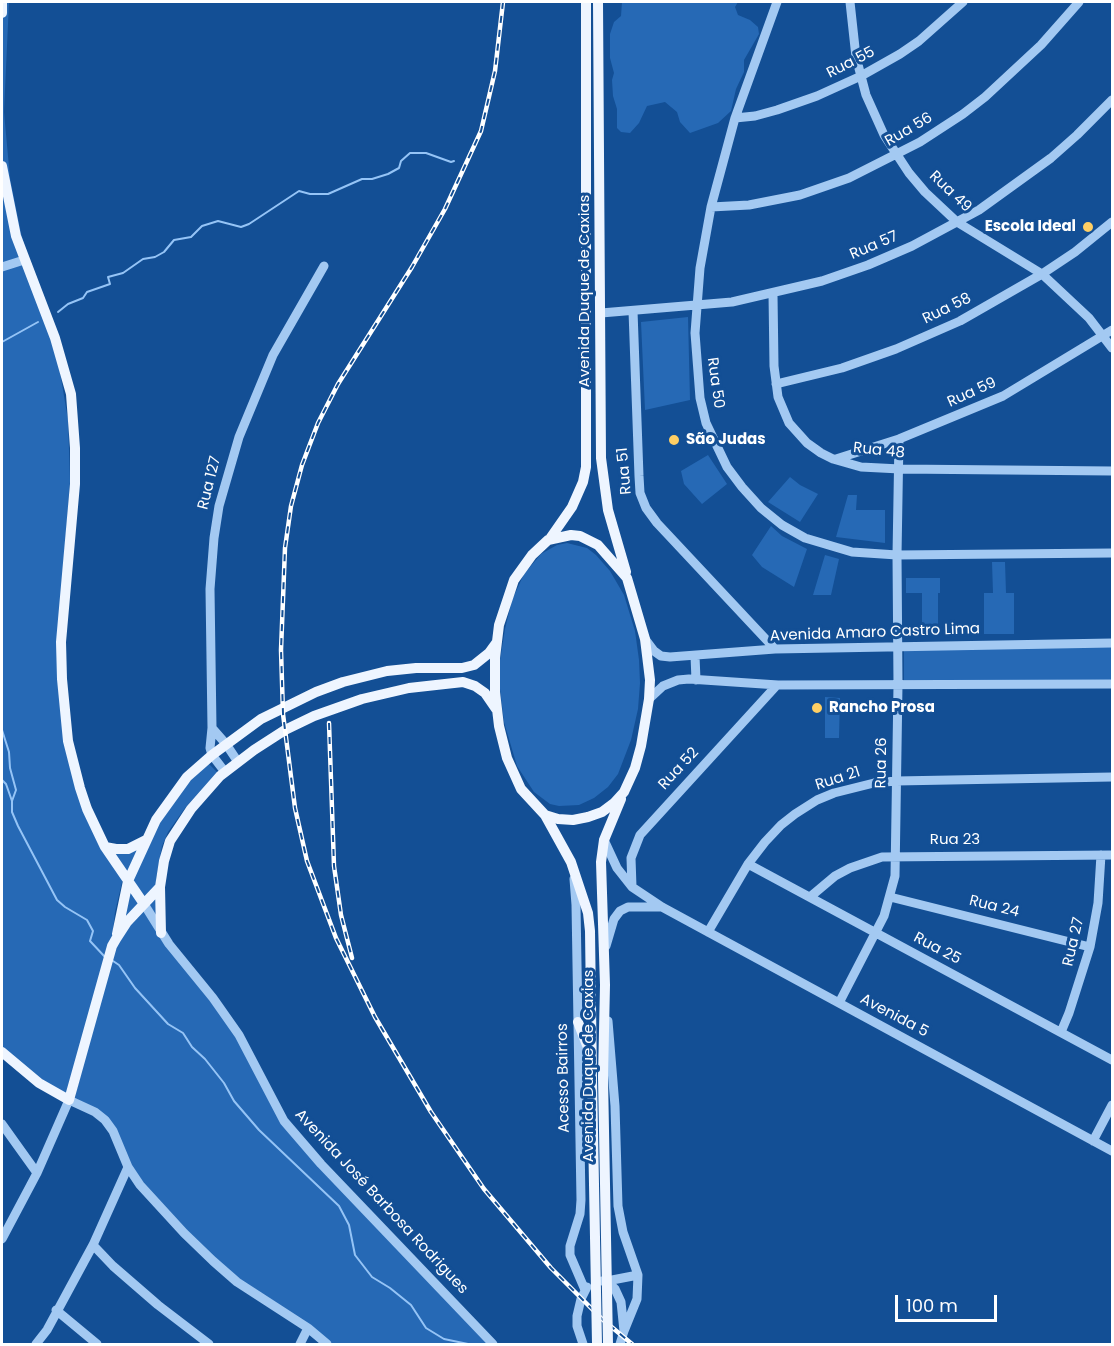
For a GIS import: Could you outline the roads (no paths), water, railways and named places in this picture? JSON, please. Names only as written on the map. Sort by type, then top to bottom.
[{"type":"main road","points":[[2,2],[2,13]]},
{"type":"main road","name":"Avenida Duque de Caxias","points":[[586,2],[586,467],[583,482],[572,507],[549,540],[531,555],[514,580],[499,625],[495,669],[496,709],[507,758],[521,789],[545,815],[572,862],[583,896],[590,931],[592,1059],[598,1077],[608,1344]]},
{"type":"main road","name":"Avenida Duque de Caxias","points":[[597,1344],[598,1077],[605,985],[601,862],[604,840],[635,768],[641,746],[650,680],[638,607],[627,578],[608,510],[601,459],[598,2]]},
{"type":"main road","name":"Avenida José Barbosa Rodrigues","points":[[2,166],[9,211],[24,260],[55,338],[71,394],[75,484],[61,642],[68,741],[87,809],[105,847],[144,904]]},
{"type":"main road","points":[[549,540],[571,535],[591,540],[603,549],[627,578]]},
{"type":"main road","points":[[3,1056],[39,1083],[69,1100],[114,942],[128,881],[146,840],[171,798],[187,777],[212,755],[261,719],[316,692],[343,682],[387,671],[416,668],[462,668],[474,665],[484,658],[497,642]]},
{"type":"main road","points":[[161,933],[160,887],[170,841],[191,808],[225,772],[285,730],[314,716],[362,699],[401,690],[463,682],[485,693],[496,709]]},
{"type":"main road","points":[[545,815],[558,819],[588,818],[602,812],[624,792]]},
{"type":"main road","points":[[105,847],[128,849],[146,840]]},
{"type":"main road","points":[[114,942],[128,921],[160,887]]},
{"type":"main road","points":[[578,1022],[592,1059]]},
{"type":"street","name":"Rua 50","points":[[777,2],[735,118],[711,207],[700,268],[696,306],[696,365],[706,423],[727,467],[742,487],[782,525],[805,538],[852,552],[897,555],[1113,553]]},
{"type":"street","name":"Rua 49","points":[[850,2],[852,37],[861,76],[875,116],[897,155],[925,192],[957,222],[1042,274],[1108,333],[1113,348]]},
{"type":"street","name":"Rua 55","points":[[735,118],[777,110],[817,96],[861,76],[900,54],[963,2]]},
{"type":"street","name":"Rua 56","points":[[711,207],[749,205],[800,195],[849,178],[897,155],[941,130],[985,97],[1041,45],[1079,2]]},
{"type":"street","name":"Rua 57","points":[[601,313],[696,306],[773,294],[833,278],[868,265],[912,246],[979,210],[1051,158],[1113,100]]},
{"type":"street","name":"Rua 58","points":[[776,384],[842,368],[896,349],[960,321],[1042,274],[1113,222]]},
{"type":"street","points":[[2,267],[24,260]]},
{"type":"street","name":"Rua 127","points":[[212,755],[210,748],[212,728],[210,589],[220,498],[239,437],[273,355],[324,266]]},
{"type":"street","name":"Rua 48","points":[[773,294],[778,397],[789,423],[807,443],[833,459],[861,467],[900,470],[1113,471]]},
{"type":"street","name":"Rua 51","points":[[633,311],[640,493],[646,508],[657,523],[775,650]]},
{"type":"street","name":"Rua 59","points":[[833,459],[899,439],[1003,396],[1108,333]]},
{"type":"street","name":"Rua 26","points":[[839,1003],[877,933],[890,897],[896,856],[899,439]]},
{"type":"street","name":"Avenida Amaro Castro Lima","points":[[645,639],[661,656],[898,646],[1113,643]]},
{"type":"street","points":[[695,656],[696,680]]},
{"type":"street","points":[[649,699],[657,690],[678,680],[777,685],[1113,684]]},
{"type":"street","name":"Rua 52","points":[[632,887],[631,858],[640,835],[777,685]]},
{"type":"street","points":[[212,728],[238,762]]},
{"type":"street","points":[[212,755],[225,772]]},
{"type":"street","name":"Rua 21","points":[[708,932],[748,864],[781,825],[817,800],[854,787],[896,781],[1113,777]]},
{"type":"street","name":"Avenida 5","points":[[604,840],[617,868],[632,887],[662,907],[1113,1151]]},
{"type":"street","name":"Rua 27","points":[[1061,1032],[1090,947],[1098,903],[1101,855]]},
{"type":"street","name":"Rua 23","points":[[810,897],[850,868],[868,861],[896,856],[1113,855]]},
{"type":"street","name":"Acesso Bairros","points":[[572,862],[576,906],[581,1200],[570,1255],[585,1290]]},
{"type":"street","name":"Rua 25","points":[[748,864],[1113,1060]]},
{"type":"street","name":"Rua 24","points":[[890,897],[1090,947]]},
{"type":"street","name":"Avenida José Barbosa Rodrigues","points":[[144,904],[161,933],[226,1015],[243,1042],[284,1121],[492,1344]]},
{"type":"street","name":"Avenida 5","points":[[604,956],[610,928],[620,911],[639,905],[662,907]]},
{"type":"street","points":[[605,985],[615,1106],[618,1206],[623,1232],[638,1275],[637,1299],[620,1344]]},
{"type":"street","points":[[2,1237],[37,1173],[69,1100],[89,1108],[105,1120],[113,1131],[128,1167],[140,1185],[213,1261],[237,1282],[308,1328],[327,1344]]},
{"type":"street","points":[[1094,1141],[1113,1105]]},
{"type":"street","points":[[2,1124],[37,1173]]},
{"type":"street","points":[[36,1344],[47,1330],[93,1245],[128,1167]]},
{"type":"street","points":[[93,1245],[113,1266],[209,1344]]},
{"type":"street","points":[[582,1344],[577,1316],[585,1290],[590,1284],[638,1275]]},
{"type":"street","points":[[607,1281],[615,1289],[621,1302],[624,1331]]},
{"type":"street","points":[[56,1310],[97,1344]]},
{"type":"street","points":[[300,1344],[308,1328]]},
{"type":"waterway","points":[[58,312],[68,304],[83,298],[87,292],[110,284],[108,277],[123,273],[143,259],[155,257],[164,252],[174,240],[191,237],[202,226],[218,221],[241,227],[299,191],[310,194],[328,194],[362,179],[372,179],[388,174],[399,168],[401,161],[410,153],[426,153],[454,161]]},
{"type":"waterway","points":[[2,342],[38,322]]},
{"type":"waterway","points":[[2,730],[9,752],[10,768],[16,790],[12,801],[12,812],[18,826],[57,900],[87,920],[93,931],[90,941],[105,957]]},
{"type":"waterway","points":[[2,780],[6,784],[12,801]]},
{"type":"waterway","points":[[113,961],[119,965],[135,988],[168,1024],[183,1033],[259,1130],[339,1206],[349,1225],[355,1255],[372,1277],[411,1305],[426,1328],[444,1339],[468,1344]]},
{"type":"railway","points":[[503,2],[495,71],[481,131],[445,209],[412,267],[338,384],[318,423],[302,465],[291,506],[285,548],[281,650],[283,714],[295,808],[307,861],[336,938],[375,1017],[431,1112],[484,1189],[551,1268],[602,1319],[632,1344]]},
{"type":"railway","points":[[329,723],[334,866],[341,915],[352,958]]},
{"type":"place","name":"Escola Ideal","points":[[1088,227]]},
{"type":"place","name":"São Judas","points":[[674,440]]},
{"type":"place","name":"Rancho Prosa","points":[[817,708]]}]
